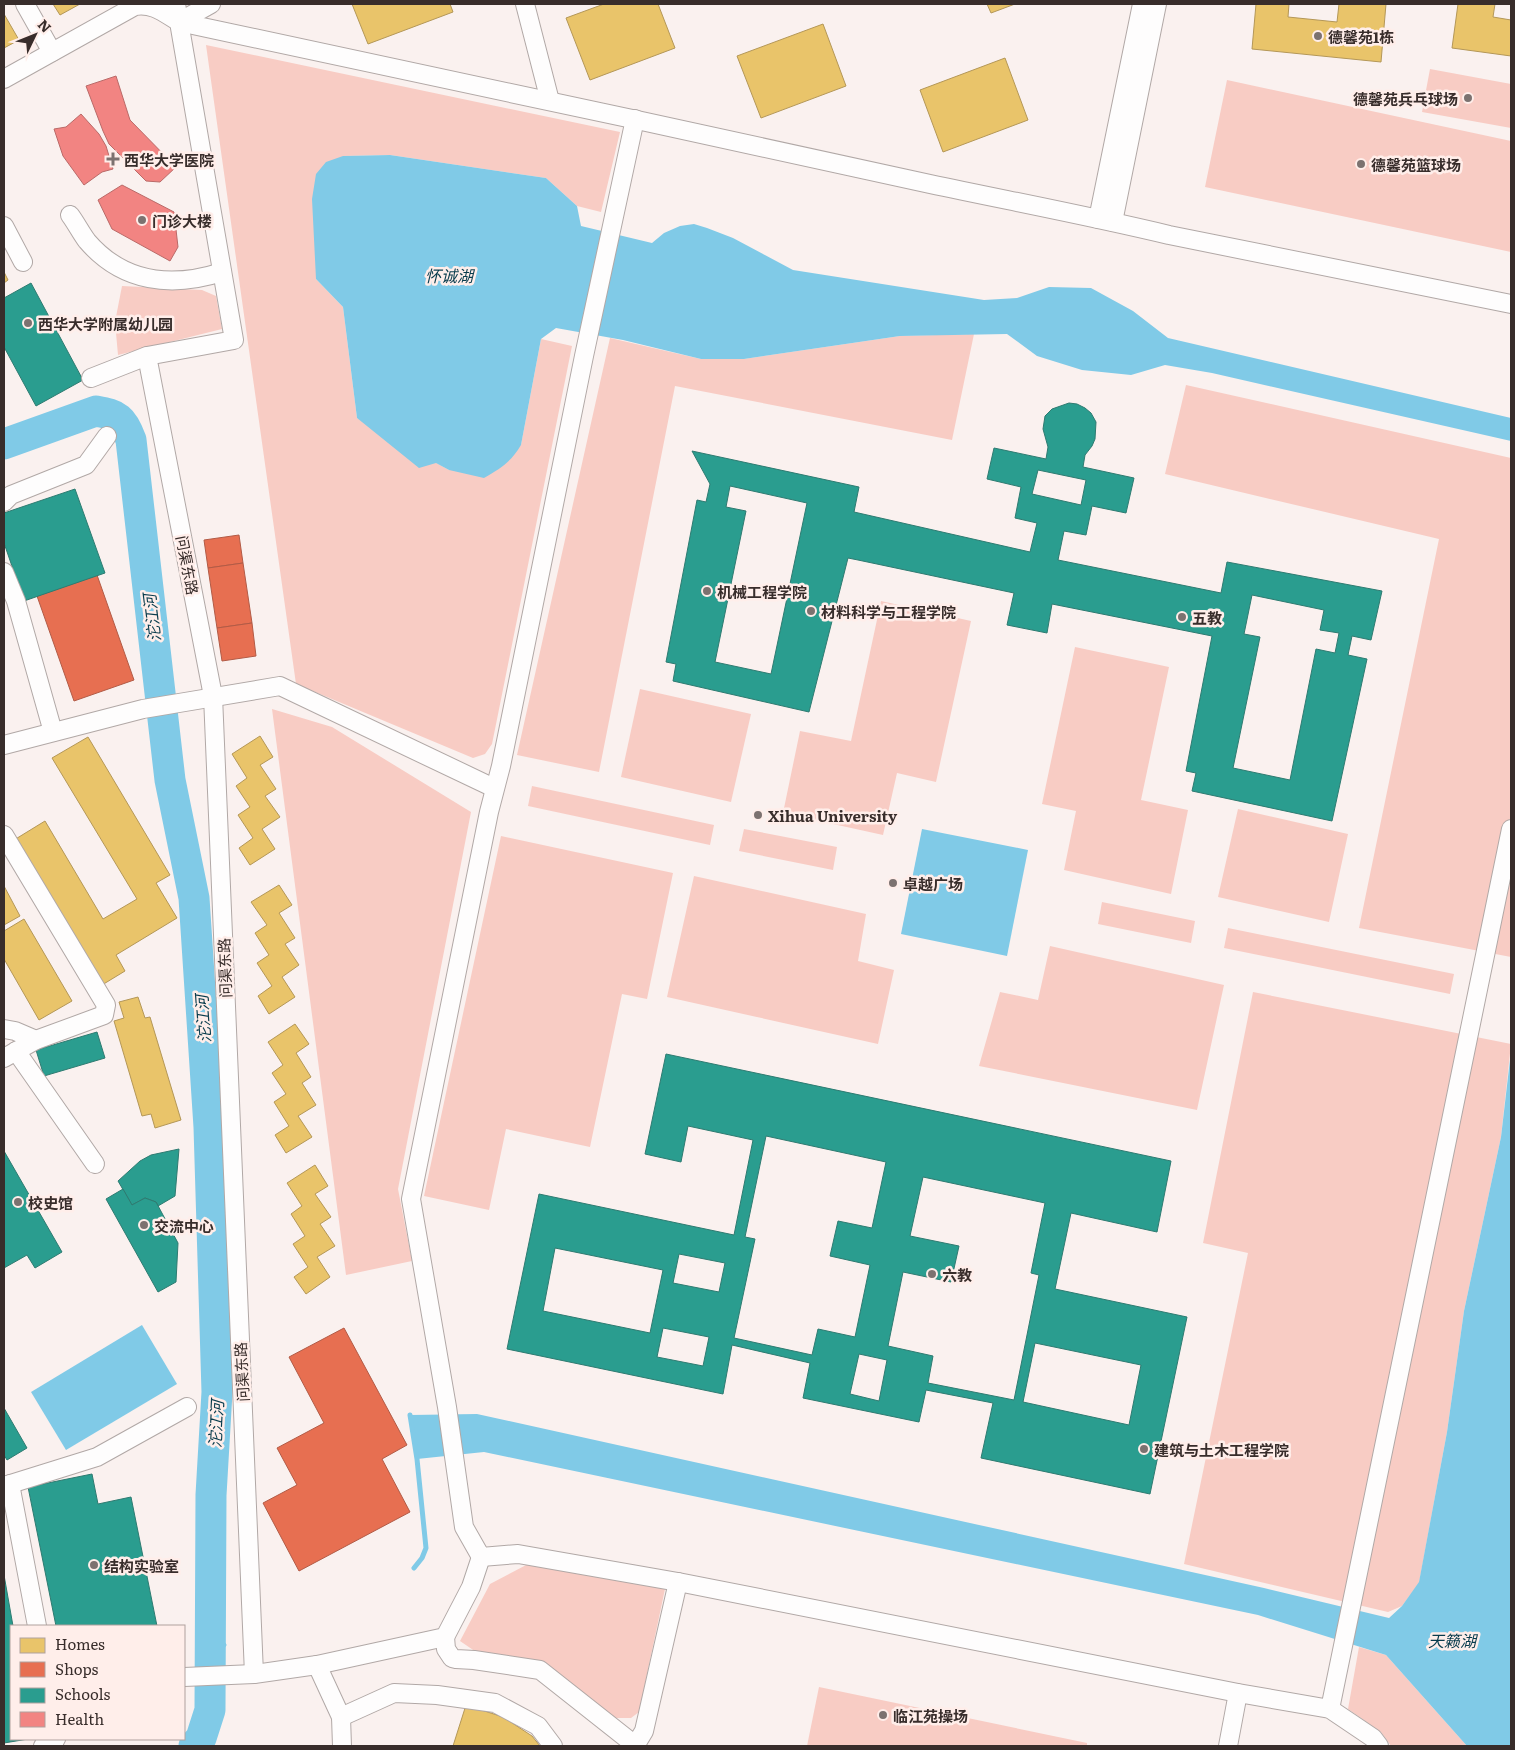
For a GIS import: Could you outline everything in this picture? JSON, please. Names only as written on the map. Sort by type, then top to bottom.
[{"type":"street","points":[[25,4],[52,52]]},
{"type":"street","points":[[91,378],[147,356],[234,340],[176,4]]},
{"type":"street","points":[[179,22],[211,4]]},
{"type":"street","points":[[525,4],[550,101]]},
{"type":"street","points":[[1106,220],[1142,4]]},
{"type":"street","points":[[1106,220],[1157,4]]},
{"type":"street","points":[[4,79],[135,6],[154,6],[179,22],[1036,207],[1511,304]]},
{"type":"street","points":[[635,119],[584,356],[501,766],[494,788],[411,1199],[447,1407],[464,1527],[481,1557],[470,1587],[445,1636],[446,1649],[452,1658],[540,1670],[635,1746],[644,1730],[678,1582]]},
{"type":"street","points":[[70,214],[87,240],[109,261],[138,275],[153,280],[178,281],[202,278],[222,272]]},
{"type":"street","points":[[4,226],[23,262]]},
{"type":"street","name":"问渠东路","points":[[147,356],[209,697],[254,1674]]},
{"type":"street","points":[[4,502],[11,495],[86,465],[107,436]]},
{"type":"street","points":[[4,572],[16,601],[53,732]]},
{"type":"street","points":[[4,745],[143,709],[280,686],[494,788]]},
{"type":"street","points":[[1330,1709],[1511,829]]},
{"type":"street","points":[[4,835],[106,1005],[104,1015],[36,1040],[10,1054],[95,1164]]},
{"type":"street","points":[[4,1029],[36,1040]]},
{"type":"street","points":[[37,1625],[7,1485],[98,1457],[187,1407]]},
{"type":"street","points":[[481,1557],[518,1554],[678,1582],[1238,1693],[1330,1709],[1373,1738],[1379,1746]]},
{"type":"street","points":[[185,1677],[254,1674],[317,1665],[445,1636]]},
{"type":"street","points":[[317,1665],[341,1717],[342,1746]]},
{"type":"street","points":[[341,1717],[394,1693],[437,1695],[495,1703],[538,1726],[553,1746]]},
{"type":"street","points":[[1228,1746],[1238,1693]]},
{"type":"street","points":[[43,1746],[54,1740]]},
{"type":"shaded area","points":[[206,45],[620,132],[601,212],[577,206],[546,178],[390,155],[343,156],[316,279],[343,307],[357,418],[449,470],[521,445],[541,339],[572,346],[492,744],[485,754],[473,758],[296,684]]},
{"type":"shaded area","name":"德馨苑兵乓球场","points":[[1430,69],[1511,84],[1511,128],[1422,112]]},
{"type":"shaded area","name":"德馨苑篮球场","points":[[1227,80],[1511,141],[1511,252],[1205,187]]},
{"type":"shaded area","points":[[122,286],[202,290],[216,296],[222,329],[118,355],[115,322]]},
{"type":"shaded area","points":[[974,334],[952,440],[675,386],[599,772],[517,755],[610,338],[701,359],[744,359],[900,336]]},
{"type":"shaded area","points":[[1186,385],[1511,458],[1511,957],[1359,928],[1439,539],[1165,474]]},
{"type":"shaded area","points":[[881,601],[971,621],[936,782],[897,773],[883,835],[783,813],[800,731],[851,741]]},
{"type":"shaded area","points":[[1075,647],[1169,667],[1141,800],[1188,810],[1171,894],[1064,870],[1076,811],[1042,804]]},
{"type":"shaded area","points":[[640,689],[751,714],[731,802],[621,777]]},
{"type":"shaded area","points":[[272,709],[332,727],[471,812],[398,1189],[412,1261],[346,1275]]},
{"type":"shaded area","points":[[532,786],[714,825],[710,845],[528,806]]},
{"type":"shaded area","points":[[1238,809],[1348,834],[1329,922],[1218,897]]},
{"type":"shaded area","points":[[744,829],[837,847],[833,870],[739,851]]},
{"type":"shaded area","points":[[501,836],[673,873],[647,999],[622,994],[590,1147],[506,1129],[489,1210],[424,1196]]},
{"type":"shaded area","points":[[694,876],[866,914],[858,961],[894,970],[878,1044],[667,997]]},
{"type":"shaded area","points":[[1102,902],[1195,921],[1191,943],[1098,924]]},
{"type":"shaded area","points":[[1228,928],[1454,974],[1450,994],[1224,948]]},
{"type":"shaded area","points":[[1050,946],[1224,985],[1197,1110],[979,1066],[1000,992],[1038,1000]]},
{"type":"shaded area","points":[[1253,992],[1511,1044],[1501,1137],[1464,1311],[1447,1432],[1419,1583],[1402,1606],[1388,1612],[1184,1564],[1248,1253],[1203,1243]]},
{"type":"shaded area","points":[[530,1563],[665,1589],[639,1712],[631,1718],[613,1718],[545,1665],[479,1654],[460,1641],[490,1584]]},
{"type":"shaded area","points":[[1359,1647],[1386,1655],[1467,1746],[1391,1746],[1381,1732],[1348,1709]]},
{"type":"shaded area","name":"临江苑操场","points":[[819,1687],[1087,1743],[1087,1746],[807,1746]]},
{"type":"water","name":"怀诚湖","points":[[390,155],[546,178],[577,206],[581,226],[652,243],[664,233],[680,226],[694,224],[733,238],[793,270],[984,300],[1017,298],[1049,287],[1091,288],[1133,311],[1168,338],[1511,418],[1511,441],[1212,373],[1165,365],[1131,375],[1082,370],[1037,356],[1007,334],[900,336],[744,359],[701,359],[623,340],[556,328],[541,339],[521,445],[509,460],[501,468],[484,478],[449,470],[436,463],[419,468],[357,418],[343,307],[316,279],[312,199],[316,174],[326,162],[343,156]]},
{"type":"water","points":[[922,829],[1028,850],[1007,956],[901,934]]},
{"type":"water","name":"天籁湖","points":[[1511,1051],[1511,1746],[1467,1746],[1386,1655],[1258,1615],[484,1452],[417,1459],[410,1415],[477,1414],[1264,1588],[1389,1618],[1402,1606],[1419,1582],[1447,1432],[1464,1311],[1501,1137]]},
{"type":"water","points":[[142,1325],[177,1384],[66,1450],[31,1392]]},
{"type":"building: Homes","points":[[53,4],[80,4],[60,15]]},
{"type":"building: Homes","points":[[352,4],[450,4],[453,12],[368,44]]},
{"type":"building: Homes","points":[[604,4],[658,4],[675,48],[590,80],[566,18]]},
{"type":"building: Homes","points":[[987,4],[1015,4],[991,13]]},
{"type":"building: Homes","name":"德馨苑1栋","points":[[1256,4],[1289,4],[1288,17],[1337,22],[1339,4],[1386,4],[1381,62],[1252,49]]},
{"type":"building: Homes","points":[[1458,4],[1495,4],[1493,17],[1511,20],[1511,56],[1452,48]]},
{"type":"building: Homes","points":[[4,14],[19,40],[4,48]]},
{"type":"building: Homes","points":[[823,24],[846,86],[761,118],[737,56]]},
{"type":"building: Homes","points":[[1005,58],[1028,120],[943,152],[920,90]]},
{"type":"building: Homes","points":[[4,272],[8,280],[4,283]]},
{"type":"building: Homes","points":[[260,736],[273,757],[260,765],[276,789],[265,796],[280,817],[262,829],[275,849],[250,865],[239,848],[253,838],[238,815],[250,807],[236,786],[247,778],[232,754]]},
{"type":"building: Homes","points":[[88,737],[170,875],[156,883],[177,918],[116,955],[125,971],[102,985],[14,840],[45,821],[103,919],[137,899],[52,758]]},
{"type":"building: Homes","points":[[279,885],[292,905],[279,913],[295,938],[285,944],[299,965],[282,977],[295,997],[269,1014],[258,996],[272,986],[257,963],[269,955],[255,933],[267,925],[251,902]]},
{"type":"building: Homes","points":[[4,886],[20,916],[4,925]]},
{"type":"building: Homes","points":[[24,919],[72,1001],[39,1020],[4,959],[4,931]]},
{"type":"building: Homes","points":[[138,997],[145,1018],[150,1017],[181,1120],[155,1128],[151,1114],[142,1116],[114,1021],[124,1018],[119,1002]]},
{"type":"building: Homes","points":[[295,1024],[309,1044],[296,1053],[311,1077],[302,1083],[316,1105],[298,1116],[312,1137],[286,1153],[275,1135],[289,1126],[274,1102],[286,1094],[272,1073],[283,1065],[268,1042]]},
{"type":"building: Homes","points":[[315,1165],[328,1186],[315,1194],[331,1217],[320,1224],[335,1246],[317,1257],[330,1277],[306,1294],[294,1277],[308,1267],[293,1244],[305,1236],[291,1214],[302,1206],[287,1183]]},
{"type":"building: Homes","points":[[466,1705],[503,1717],[532,1736],[540,1746],[453,1746]]},
{"type":"building: Shops","points":[[239,535],[243,563],[208,568],[204,540]]},
{"type":"building: Shops","points":[[243,563],[252,623],[217,628],[208,568]]},
{"type":"building: Shops","points":[[97,575],[134,680],[74,701],[37,596]]},
{"type":"building: Shops","points":[[252,623],[256,656],[222,661],[217,628]]},
{"type":"building: Shops","points":[[344,1328],[407,1445],[382,1459],[410,1512],[299,1571],[263,1503],[297,1485],[277,1448],[324,1423],[289,1357]]},
{"type":"building: Schools","name":"西华大学附属幼儿园","points":[[31,283],[83,380],[36,406],[4,347],[4,298]]},
{"type":"building: Schools","name":"五教","points":[[1069,403],[1077,404],[1091,413],[1096,422],[1095,439],[1085,455],[1083,467],[1134,478],[1126,513],[1092,506],[1086,535],[1064,531],[1058,560],[1221,593],[1227,562],[1382,591],[1371,640],[1352,636],[1348,655],[1367,659],[1332,821],[1192,791],[1196,773],[1186,771],[1212,636],[1052,604],[1047,633],[1007,625],[1014,593],[848,558],[809,712],[673,681],[676,664],[666,662],[697,500],[706,502],[710,484],[692,451],[859,487],[854,512],[1030,552],[1037,523],[1015,518],[1021,487],[987,479],[994,448],[1046,459],[1048,447],[1043,429],[1045,416],[1052,409]],"holes":[[[1038,470],[1086,480],[1081,505],[1032,494]],[[730,486],[807,503],[771,674],[715,662],[746,511],[726,507]],[[1252,595],[1324,610],[1320,630],[1339,633],[1335,653],[1316,649],[1290,780],[1233,768],[1260,637],[1244,634]]]},
{"type":"building: Schools","points":[[75,489],[105,573],[24,601],[4,543],[4,513]]},
{"type":"building: Schools","points":[[97,1032],[105,1058],[44,1076],[36,1050]]},
{"type":"building: Schools","name":"六教","points":[[666,1054],[1171,1161],[1157,1232],[1071,1213],[1055,1289],[1187,1317],[1150,1494],[981,1458],[993,1403],[926,1390],[919,1422],[803,1398],[810,1363],[732,1345],[723,1394],[507,1349],[539,1194],[734,1235],[753,1140],[688,1126],[681,1162],[645,1154]],"holes":[[[766,1136],[886,1162],[872,1228],[838,1221],[830,1256],[870,1265],[855,1337],[818,1329],[812,1355],[734,1338],[755,1239],[745,1237]],[[923,1177],[1045,1203],[1031,1273],[1039,1275],[1014,1400],[928,1383],[933,1356],[888,1346],[903,1272],[951,1282],[959,1246],[910,1236]],[[555,1248],[663,1270],[650,1333],[543,1311]],[[679,1254],[725,1263],[719,1292],[673,1283]],[[663,1328],[709,1337],[703,1366],[657,1357]],[[1035,1343],[1141,1365],[1129,1425],[1023,1402]],[[859,1354],[887,1360],[879,1401],[850,1394]]]},
{"type":"building: Schools","name":"交流中心","points":[[179,1149],[175,1196],[158,1206],[156,1202],[145,1198],[132,1205],[118,1181],[140,1161],[151,1155]]},
{"type":"building: Schools","name":"校史馆","points":[[4,1151],[62,1252],[35,1268],[27,1255],[4,1268]]},
{"type":"building: Schools","name":"交流中心","points":[[123,1189],[132,1205],[145,1198],[156,1202],[178,1243],[176,1282],[158,1292],[106,1199]]},
{"type":"building: Schools","points":[[4,1408],[27,1448],[7,1460],[4,1455]]},
{"type":"building: Schools","name":"结构实验室","points":[[92,1474],[98,1504],[131,1497],[157,1625],[56,1625],[28,1487]]},
{"type":"building: Schools","points":[[4,1575],[13,1625],[10,1625],[10,1740],[22,1740],[4,1743]]},
{"type":"building: Health","points":[[116,76],[130,120],[176,167],[160,182],[146,181],[109,144],[103,131],[86,86]]},
{"type":"building: Health","points":[[81,114],[99,134],[106,146],[113,169],[102,172],[84,185],[63,156],[54,129],[66,127]]},
{"type":"building: Health","name":"门诊大楼","points":[[122,185],[174,212],[178,247],[170,261],[112,229],[98,200]]},
{"type":"waterway","name":"沱江河","points":[[4,444],[96,411],[110,414],[119,419],[131,440],[170,780],[194,898],[209,1127],[217,1392],[211,1495],[210,1710],[201,1738],[194,1746]]},
{"type":"waterway","points":[[410,1415],[417,1459],[426,1548],[422,1558],[414,1568]]},
{"type":"waterway","points":[[210,1658],[224,1645]]},
{"type":"place","name":"德馨苑1栋","points":[[1318,36]]},
{"type":"place","name":"德馨苑兵乓球场","points":[[1468,98]]},
{"type":"place","name":"西华大学医院","points":[[113,159]]},
{"type":"place","name":"德馨苑篮球场","points":[[1361,164]]},
{"type":"place","name":"门诊大楼","points":[[142,220]]},
{"type":"place","name":"西华大学附属幼儿园","points":[[28,323]]},
{"type":"place","name":"机械工程学院","points":[[707,591]]},
{"type":"place","name":"材料科学与工程学院","points":[[811,611]]},
{"type":"place","name":"五教","points":[[1182,617]]},
{"type":"place","name":"Xihua University","points":[[758,815]]},
{"type":"place","name":"卓越广场","points":[[893,883]]},
{"type":"place","name":"校史馆","points":[[18,1202]]},
{"type":"place","name":"交流中心","points":[[144,1225]]},
{"type":"place","name":"六教","points":[[932,1274]]},
{"type":"place","name":"建筑与土木工程学院","points":[[1144,1449]]},
{"type":"place","name":"结构实验室","points":[[94,1565]]},
{"type":"place","name":"临江苑操场","points":[[883,1715]]}]
